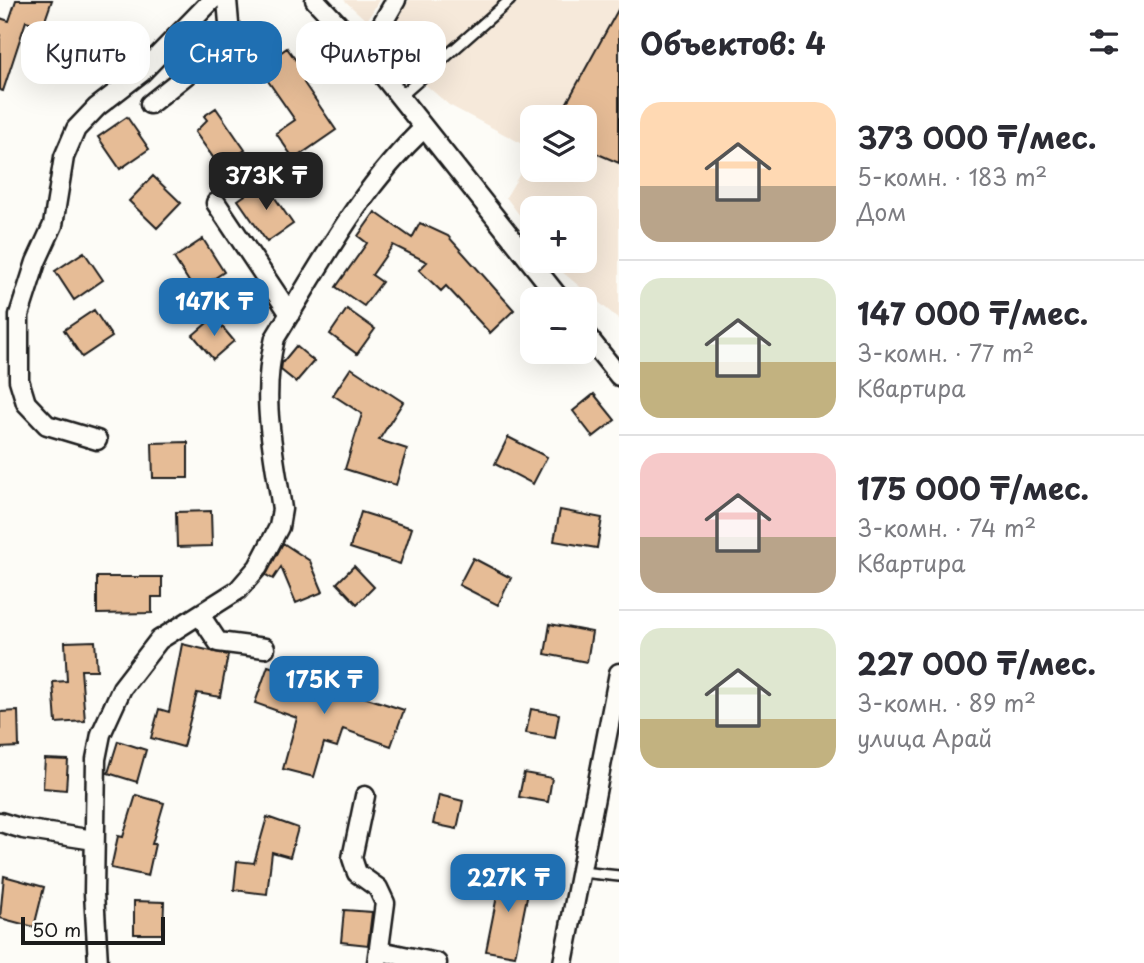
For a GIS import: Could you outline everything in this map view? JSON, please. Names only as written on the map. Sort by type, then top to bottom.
[{"type":"street","points":[[97,440],[47,425],[26,404],[19,380],[19,315],[36,262],[53,225],[64,157],[76,129],[97,107],[141,73],[212,0]]},
{"type":"street","points":[[150,104],[220,48],[230,36],[227,0]]},
{"type":"street","points":[[315,0],[335,21]]},
{"type":"street","points":[[383,21],[396,0]]},
{"type":"street","points":[[390,84],[550,287]]},
{"type":"street","points":[[99,963],[94,893],[94,840],[96,759],[101,734],[122,688],[159,640],[238,590],[257,567],[279,527],[282,509],[266,398],[268,366],[275,338],[371,184],[391,159],[424,128]]},
{"type":"street","points":[[216,203],[290,314]]},
{"type":"street","points":[[597,348],[619,376]]},
{"type":"street","points":[[201,615],[218,642],[265,648]]},
{"type":"street","points":[[563,963],[619,673]]},
{"type":"street","points":[[365,796],[352,858],[357,873],[378,888],[385,903],[379,957],[437,963]]},
{"type":"street","points":[[0,822],[23,830],[94,840]]},
{"type":"lane","points":[[400,97],[510,0]]},
{"type":"lane","points":[[581,872],[619,876]]},
{"type":"shaded area","points":[[344,0],[379,0],[367,21]]},
{"type":"shaded area","points":[[409,0],[619,0],[619,319],[597,301],[597,287],[580,287],[563,273],[597,273],[597,196],[520,196],[520,216],[506,197],[520,174],[520,182],[597,182],[597,105],[520,105],[520,143],[449,105],[425,84],[446,84],[446,21],[396,21]]},
{"type":"building","points":[[16,0],[52,0],[45,21],[21,21],[21,36],[3,91],[0,90],[0,18],[9,21]]},
{"type":"building","points":[[619,8],[619,163],[597,154],[597,105],[566,105]]},
{"type":"building","points":[[287,48],[296,61],[296,84],[305,84],[336,130],[294,159],[276,133],[295,120],[270,84],[282,84],[282,52]]},
{"type":"building","points":[[216,108],[245,150],[220,167],[195,132],[207,120],[204,116]]},
{"type":"building","points":[[127,117],[149,149],[120,169],[98,137]]},
{"type":"building","points":[[153,176],[181,203],[157,228],[129,201]]},
{"type":"building","points":[[264,182],[293,224],[267,242],[238,200]]},
{"type":"building","points":[[375,212],[412,238],[420,223],[448,236],[514,310],[490,333],[446,286],[441,291],[419,270],[427,262],[393,245],[372,275],[382,282],[364,306],[336,287],[367,243],[358,236]]},
{"type":"building","points":[[203,239],[224,272],[195,291],[174,258]]},
{"type":"building","points":[[84,252],[103,280],[74,300],[55,271]]},
{"type":"building","points":[[347,309],[375,329],[357,354],[330,334]]},
{"type":"building","points":[[94,310],[112,337],[82,357],[64,330]]},
{"type":"building","points":[[214,317],[234,341],[213,359],[193,335]]},
{"type":"building","points":[[296,346],[314,361],[296,382],[281,370],[282,363]]},
{"type":"building","points":[[351,368],[403,402],[379,440],[407,449],[396,485],[345,469],[362,414],[333,395]]},
{"type":"building","points":[[594,394],[615,420],[593,437],[573,411]]},
{"type":"building","points":[[508,437],[547,457],[533,484],[495,464]]},
{"type":"building","points":[[188,442],[188,478],[153,478],[152,443]]},
{"type":"building","points":[[560,510],[602,518],[597,548],[554,541]]},
{"type":"building","points":[[211,511],[212,546],[177,547],[176,512]]},
{"type":"building","points":[[361,512],[412,528],[400,564],[350,548]]},
{"type":"building","points":[[283,543],[310,561],[323,592],[296,603],[281,567],[273,579],[266,575]]},
{"type":"building","points":[[473,558],[511,578],[498,605],[459,585]]},
{"type":"building","points":[[354,566],[374,587],[357,604],[337,583]]},
{"type":"building","points":[[97,577],[162,577],[162,597],[152,597],[152,613],[97,614]]},
{"type":"building","points":[[550,624],[592,632],[587,662],[545,654]]},
{"type":"building","points":[[95,641],[97,670],[81,670],[85,721],[56,723],[53,682],[67,681],[65,642]]},
{"type":"building","points":[[182,644],[228,655],[220,697],[197,693],[183,747],[151,738],[159,709],[169,712]]},
{"type":"building","points":[[268,666],[404,710],[391,746],[343,729],[337,747],[324,743],[314,777],[283,769],[297,718],[255,703]]},
{"type":"building","points":[[531,709],[559,714],[555,738],[526,733]]},
{"type":"building","points":[[18,711],[19,747],[0,748],[0,712]]},
{"type":"building","points":[[118,741],[146,750],[137,782],[108,773]]},
{"type":"building","points":[[45,759],[68,760],[66,790],[43,788]]},
{"type":"building","points":[[524,773],[552,778],[548,802],[519,797]]},
{"type":"building","points":[[136,795],[164,803],[152,844],[155,844],[148,876],[111,868],[118,836],[123,837]]},
{"type":"building","points":[[439,795],[463,801],[457,829],[433,824]]},
{"type":"building","points":[[267,817],[298,828],[290,857],[272,852],[267,894],[234,890],[237,861],[254,863]]},
{"type":"building","points":[[502,871],[531,877],[515,956],[486,951]]},
{"type":"building","points":[[4,876],[44,887],[34,927],[0,918]]},
{"type":"building","points":[[134,901],[164,902],[163,934],[134,934]]},
{"type":"building","points":[[344,910],[372,912],[368,945],[341,942]]}]
